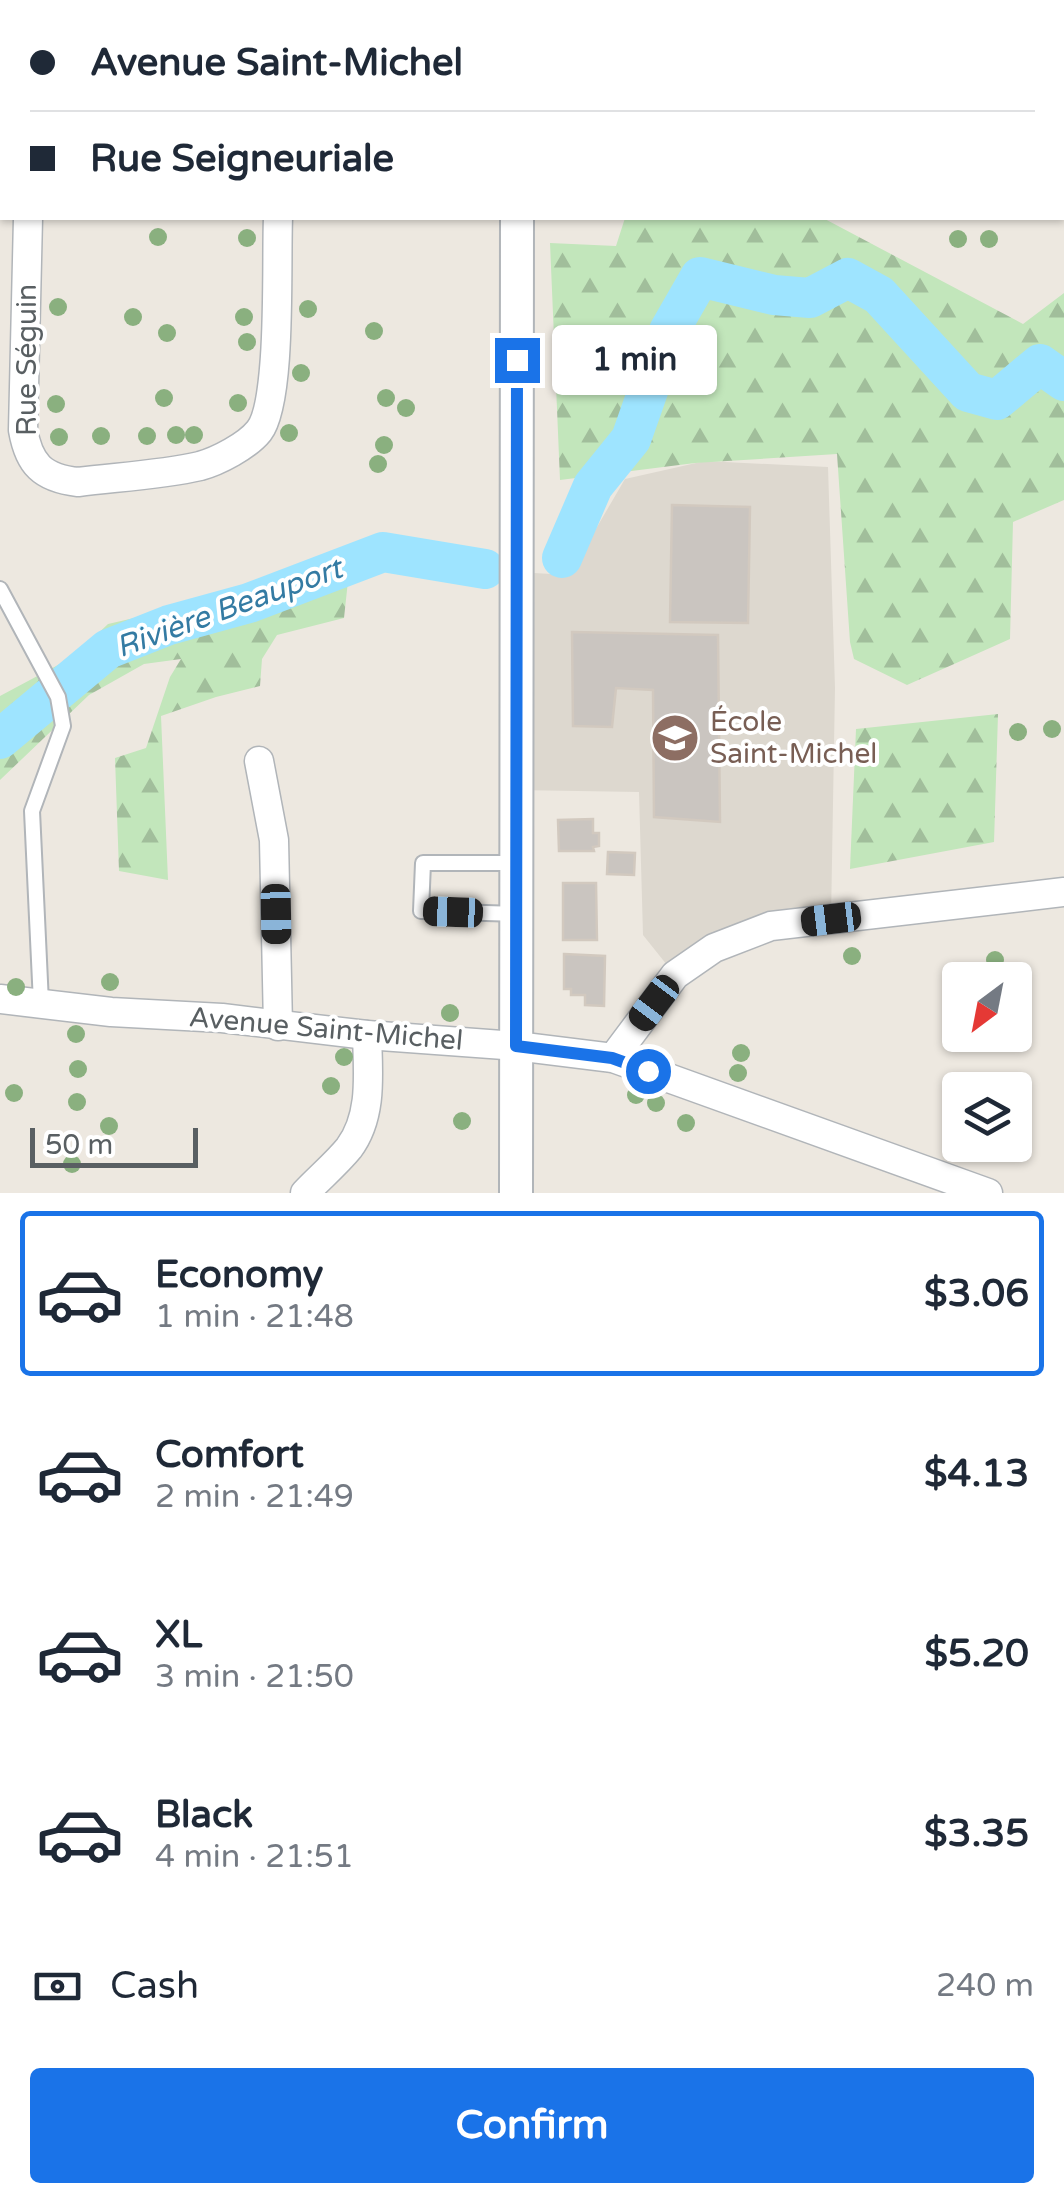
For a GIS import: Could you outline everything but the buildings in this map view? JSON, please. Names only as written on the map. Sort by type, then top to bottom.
[{"type":"street","name":"Rue Séguin","points":[[28,220],[23,430],[28,454],[40,468],[59,480],[78,482],[202,465],[240,446],[260,430],[273,381],[278,220]]},
{"type":"street","points":[[516,1193],[517,220]]},
{"type":"street","points":[[259,761],[274,840],[278,1026]]},
{"type":"street","points":[[612,1058],[675,976],[714,948],[770,926],[1064,892]]},
{"type":"street","name":"Avenue Saint-Michel","points":[[0,998],[612,1058],[988,1193]]},
{"type":"street","points":[[305,1193],[350,1147],[363,1120],[368,1091],[367,1035]]},
{"type":"lane","points":[[0,589],[58,697],[63,726],[32,811],[41,1004]]},
{"type":"lane","points":[[516,863],[423,862],[421,911],[516,914]]},
{"type":"shaded area","name":"École Saint-Michel","points":[[705,461],[828,467],[835,688],[831,919],[675,975],[643,935],[639,792],[516,790],[516,572],[569,575],[625,479]]},
{"type":"green space","points":[[624,220],[827,220],[1023,324],[1064,293],[1064,500],[1013,522],[1010,639],[907,685],[854,659],[837,454],[695,463],[560,480],[550,243],[616,246]]},
{"type":"green space","points":[[333,558],[348,581],[344,618],[277,635],[262,659],[260,686],[161,716],[168,880],[119,871],[115,758],[146,748],[170,677],[181,659],[144,664],[89,695],[0,780],[0,696],[73,657],[108,624],[186,606]]},
{"type":"green space","points":[[998,714],[994,842],[850,869],[856,729]]},
{"type":"waterway","name":"Rivière Beauport","points":[[562,558],[593,486],[631,439],[669,331],[700,277],[774,295],[810,298],[848,278],[879,295],[968,392],[997,400],[1040,364],[1064,381]]},
{"type":"waterway","name":"Rivière Beauport","points":[[0,739],[108,649],[169,625],[249,603],[383,552],[485,569]]},
{"type":"place","name":"École Saint-Michel","points":[[675,738]]},
{"type":"route","points":[[517,360],[516,1046],[612,1058],[648,1071]]}]
